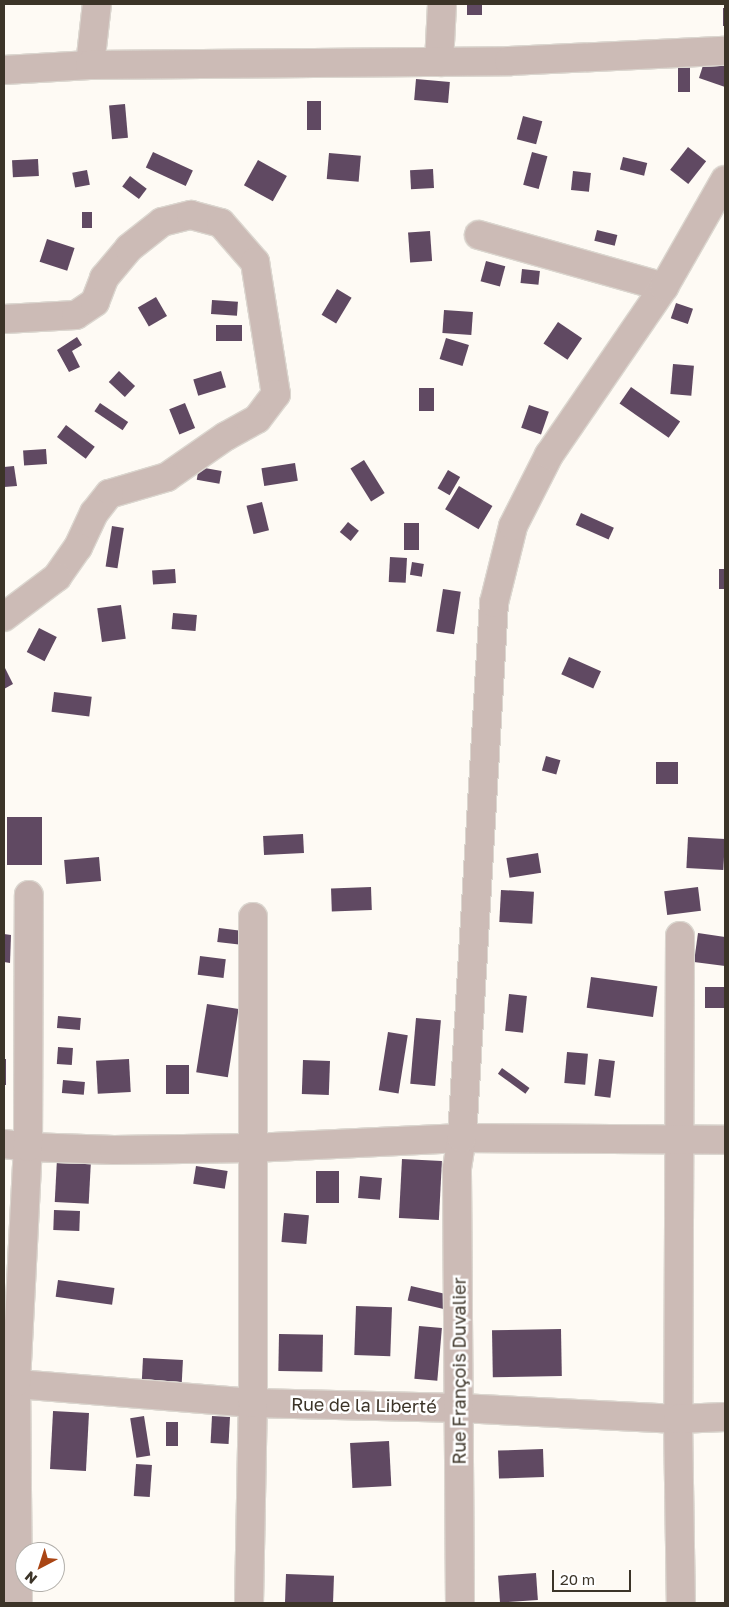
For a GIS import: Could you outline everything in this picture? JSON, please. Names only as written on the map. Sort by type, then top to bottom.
[{"type":"street","points":[[90,65],[97,4]]},
{"type":"street","points":[[439,62],[442,4]]},
{"type":"street","points":[[4,70],[90,65],[439,62],[725,52]]},
{"type":"street","name":"Rue François Duvalier","points":[[460,1603],[457,1168],[462,1138],[496,593],[513,526],[549,454],[664,287],[723,190]]},
{"type":"street","points":[[4,319],[76,315],[95,302],[104,278],[130,248],[162,222],[191,215],[221,223],[255,262],[276,394],[257,419],[226,436],[167,477],[109,494],[94,513],[78,547],[57,577],[4,617]]},
{"type":"street","points":[[479,235],[664,287]]},
{"type":"street","points":[[18,1603],[10,1382],[16,1146],[29,895]]},
{"type":"street","points":[[249,1603],[253,1403],[253,917]]},
{"type":"street","points":[[680,936],[678,1418],[681,1603]]},
{"type":"street","points":[[16,1146],[252,1148],[462,1138],[725,1140]]},
{"type":"street","name":"Rue de la Liberté","points":[[10,1382],[253,1403],[460,1408],[678,1418],[725,1417]]},
{"type":"building","points":[[467,4],[482,4],[482,15],[467,15]]},
{"type":"building","points":[[723,8],[725,8],[725,26],[723,26]]},
{"type":"building","points":[[706,56],[725,62],[725,87],[699,78]]},
{"type":"building","points":[[678,64],[690,64],[690,92],[678,92]]},
{"type":"building","points":[[416,79],[450,82],[448,103],[414,100]]},
{"type":"building","points":[[307,101],[321,101],[321,130],[307,130]]},
{"type":"building","points":[[125,104],[128,138],[112,139],[109,105]]},
{"type":"building","points":[[523,116],[542,121],[536,144],[517,139]]},
{"type":"building","points":[[688,147],[706,161],[688,184],[670,170]]},
{"type":"building","points":[[153,152],[193,171],[186,186],[146,167]]},
{"type":"building","points":[[532,152],[547,156],[539,189],[523,185]]},
{"type":"building","points":[[329,153],[361,156],[359,182],[327,179]]},
{"type":"building","points":[[623,157],[647,163],[644,176],[620,170]]},
{"type":"building","points":[[38,159],[39,176],[13,177],[12,160]]},
{"type":"building","points":[[258,160],[287,176],[273,201],[244,185]]},
{"type":"building","points":[[433,169],[434,188],[411,189],[410,170]]},
{"type":"building","points":[[87,170],[90,185],[75,188],[72,173]]},
{"type":"building","points":[[573,171],[591,173],[589,192],[571,190]]},
{"type":"building","points":[[130,176],[147,189],[139,199],[122,186]]},
{"type":"building","points":[[82,212],[92,212],[92,228],[82,228]]},
{"type":"building","points":[[597,230],[617,235],[615,246],[594,241]]},
{"type":"building","points":[[430,231],[432,261],[410,262],[408,233]]},
{"type":"building","points":[[47,239],[75,248],[67,271],[40,262]]},
{"type":"building","points":[[486,261],[505,266],[500,286],[481,281]]},
{"type":"building","points":[[522,269],[540,271],[538,285],[521,283]]},
{"type":"building","points":[[337,289],[352,298],[336,323],[322,315]]},
{"type":"building","points":[[156,297],[167,316],[149,327],[138,308]]},
{"type":"building","points":[[212,300],[238,302],[237,316],[211,314]]},
{"type":"building","points":[[676,303],[693,309],[688,324],[671,318]]},
{"type":"building","points":[[444,310],[473,312],[471,335],[442,333]]},
{"type":"building","points":[[558,322],[582,338],[568,360],[543,344]]},
{"type":"building","points":[[216,325],[242,325],[242,341],[216,341]]},
{"type":"building","points":[[77,337],[82,345],[72,351],[80,367],[69,372],[57,350]]},
{"type":"building","points":[[446,338],[469,345],[463,366],[440,359]]},
{"type":"building","points":[[673,364],[694,366],[691,396],[670,394]]},
{"type":"building","points":[[119,371],[135,386],[125,397],[109,382]]},
{"type":"building","points":[[221,371],[226,387],[198,396],[193,379]]},
{"type":"building","points":[[631,387],[680,421],[669,438],[620,403]]},
{"type":"building","points":[[419,388],[434,388],[434,411],[419,411]]},
{"type":"building","points":[[100,403],[128,422],[123,430],[94,411]]},
{"type":"building","points":[[185,403],[195,428],[179,434],[169,409]]},
{"type":"building","points":[[529,405],[549,412],[541,435],[521,428]]},
{"type":"building","points":[[66,425],[95,447],[86,459],[57,437]]},
{"type":"building","points":[[46,449],[47,464],[24,466],[23,451]]},
{"type":"building","points":[[364,460],[385,493],[371,502],[350,468]]},
{"type":"building","points":[[295,463],[298,481],[264,486],[261,468]]},
{"type":"building","points":[[14,466],[17,486],[4,487],[4,467]]},
{"type":"building","points":[[199,467],[222,471],[219,484],[197,480]]},
{"type":"building","points":[[448,470],[460,477],[450,495],[438,488]]},
{"type":"building","points":[[459,486],[492,506],[479,529],[445,509]]},
{"type":"building","points":[[262,502],[269,530],[253,534],[246,506]]},
{"type":"building","points":[[581,513],[614,528],[609,540],[576,525]]},
{"type":"building","points":[[348,522],[359,531],[351,541],[340,532]]},
{"type":"building","points":[[404,523],[419,523],[419,550],[404,550]]},
{"type":"building","points":[[112,526],[124,528],[117,568],[106,566]]},
{"type":"building","points":[[390,557],[407,558],[406,583],[389,582]]},
{"type":"building","points":[[412,562],[424,564],[422,577],[410,575]]},
{"type":"building","points":[[175,569],[176,583],[153,585],[152,571]]},
{"type":"building","points":[[719,569],[725,569],[725,589],[719,589]]},
{"type":"building","points":[[443,589],[461,592],[454,634],[436,631]]},
{"type":"building","points":[[121,605],[126,639],[102,642],[97,608]]},
{"type":"building","points":[[173,613],[197,615],[196,631],[172,629]]},
{"type":"building","points":[[39,628],[57,637],[45,661],[27,652]]},
{"type":"building","points":[[569,657],[601,671],[593,689],[561,674]]},
{"type":"building","points":[[4,666],[13,684],[4,689]]},
{"type":"building","points":[[54,692],[92,697],[89,716],[52,712]]},
{"type":"building","points":[[546,756],[560,760],[556,775],[542,770]]},
{"type":"building","points":[[656,762],[678,762],[678,784],[656,784]]},
{"type":"building","points":[[7,817],[42,817],[42,865],[7,865]]},
{"type":"building","points":[[303,834],[304,853],[264,855],[263,836]]},
{"type":"building","points":[[688,837],[725,839],[723,870],[686,868]]},
{"type":"building","points":[[538,853],[541,873],[510,878],[506,858]]},
{"type":"building","points":[[99,857],[101,881],[66,884],[64,860]]},
{"type":"building","points":[[371,887],[372,910],[332,911],[331,888]]},
{"type":"building","points":[[698,887],[701,911],[667,915],[664,891]]},
{"type":"building","points":[[501,890],[534,892],[532,924],[499,922]]},
{"type":"building","points":[[219,928],[243,931],[241,945],[217,942]]},
{"type":"building","points":[[698,933],[725,937],[725,966],[694,962]]},
{"type":"building","points":[[4,934],[11,935],[10,963],[4,962]]},
{"type":"building","points":[[200,956],[226,959],[223,978],[198,975]]},
{"type":"building","points":[[591,977],[657,986],[653,1017],[587,1008]]},
{"type":"building","points":[[705,987],[725,987],[725,1008],[705,1008]]},
{"type":"building","points":[[509,994],[527,996],[523,1033],[505,1031]]},
{"type":"building","points":[[207,1004],[239,1009],[228,1077],[196,1072]]},
{"type":"building","points":[[58,1016],[81,1018],[80,1030],[57,1028]]},
{"type":"building","points":[[416,1018],[441,1020],[435,1086],[410,1084]]},
{"type":"building","points":[[388,1032],[408,1035],[399,1093],[379,1090]]},
{"type":"building","points":[[58,1047],[73,1048],[72,1065],[57,1064]]},
{"type":"building","points":[[567,1052],[588,1054],[585,1085],[564,1083]]},
{"type":"building","points":[[4,1059],[6,1059],[6,1085],[4,1085]]},
{"type":"building","points":[[129,1059],[131,1092],[98,1094],[96,1061]]},
{"type":"building","points":[[599,1059],[615,1061],[610,1098],[594,1096]]},
{"type":"building","points":[[303,1060],[330,1061],[329,1095],[302,1094]]},
{"type":"building","points":[[166,1065],[189,1065],[189,1094],[166,1094]]},
{"type":"building","points":[[502,1068],[530,1088],[525,1094],[498,1074]]},
{"type":"building","points":[[63,1080],[85,1082],[84,1095],[62,1093]]},
{"type":"building","points":[[57,1159],[91,1161],[89,1204],[55,1202]]},
{"type":"building","points":[[402,1159],[442,1161],[439,1220],[399,1218]]},
{"type":"building","points":[[196,1166],[228,1171],[225,1189],[193,1184]]},
{"type":"building","points":[[316,1171],[339,1171],[339,1203],[316,1203]]},
{"type":"building","points":[[360,1176],[382,1178],[380,1200],[358,1198]]},
{"type":"building","points":[[54,1210],[80,1211],[79,1231],[53,1230]]},
{"type":"building","points":[[284,1213],[309,1215],[306,1244],[281,1242]]},
{"type":"building","points":[[58,1280],[114,1288],[112,1305],[56,1297]]},
{"type":"building","points":[[411,1286],[449,1295],[446,1309],[408,1301]]},
{"type":"building","points":[[356,1306],[392,1307],[390,1356],[354,1355]]},
{"type":"building","points":[[419,1326],[442,1328],[437,1381],[414,1379]]},
{"type":"building","points":[[561,1329],[562,1376],[493,1377],[492,1330]]},
{"type":"building","points":[[279,1334],[323,1335],[322,1372],[278,1371]]},
{"type":"building","points":[[143,1358],[183,1360],[182,1382],[142,1380]]},
{"type":"building","points":[[53,1411],[89,1413],[86,1471],[50,1469]]},
{"type":"building","points":[[144,1416],[150,1456],[136,1458],[130,1418]]},
{"type":"building","points":[[212,1416],[230,1417],[229,1444],[211,1443]]},
{"type":"building","points":[[166,1422],[178,1422],[178,1446],[166,1446]]},
{"type":"building","points":[[389,1441],[391,1486],[352,1488],[350,1443]]},
{"type":"building","points":[[543,1449],[544,1477],[499,1479],[498,1451]]},
{"type":"building","points":[[136,1464],[152,1465],[150,1497],[134,1496]]},
{"type":"building","points":[[536,1573],[538,1600],[500,1603],[498,1576]]},
{"type":"building","points":[[286,1574],[334,1576],[333,1603],[285,1603]]}]
